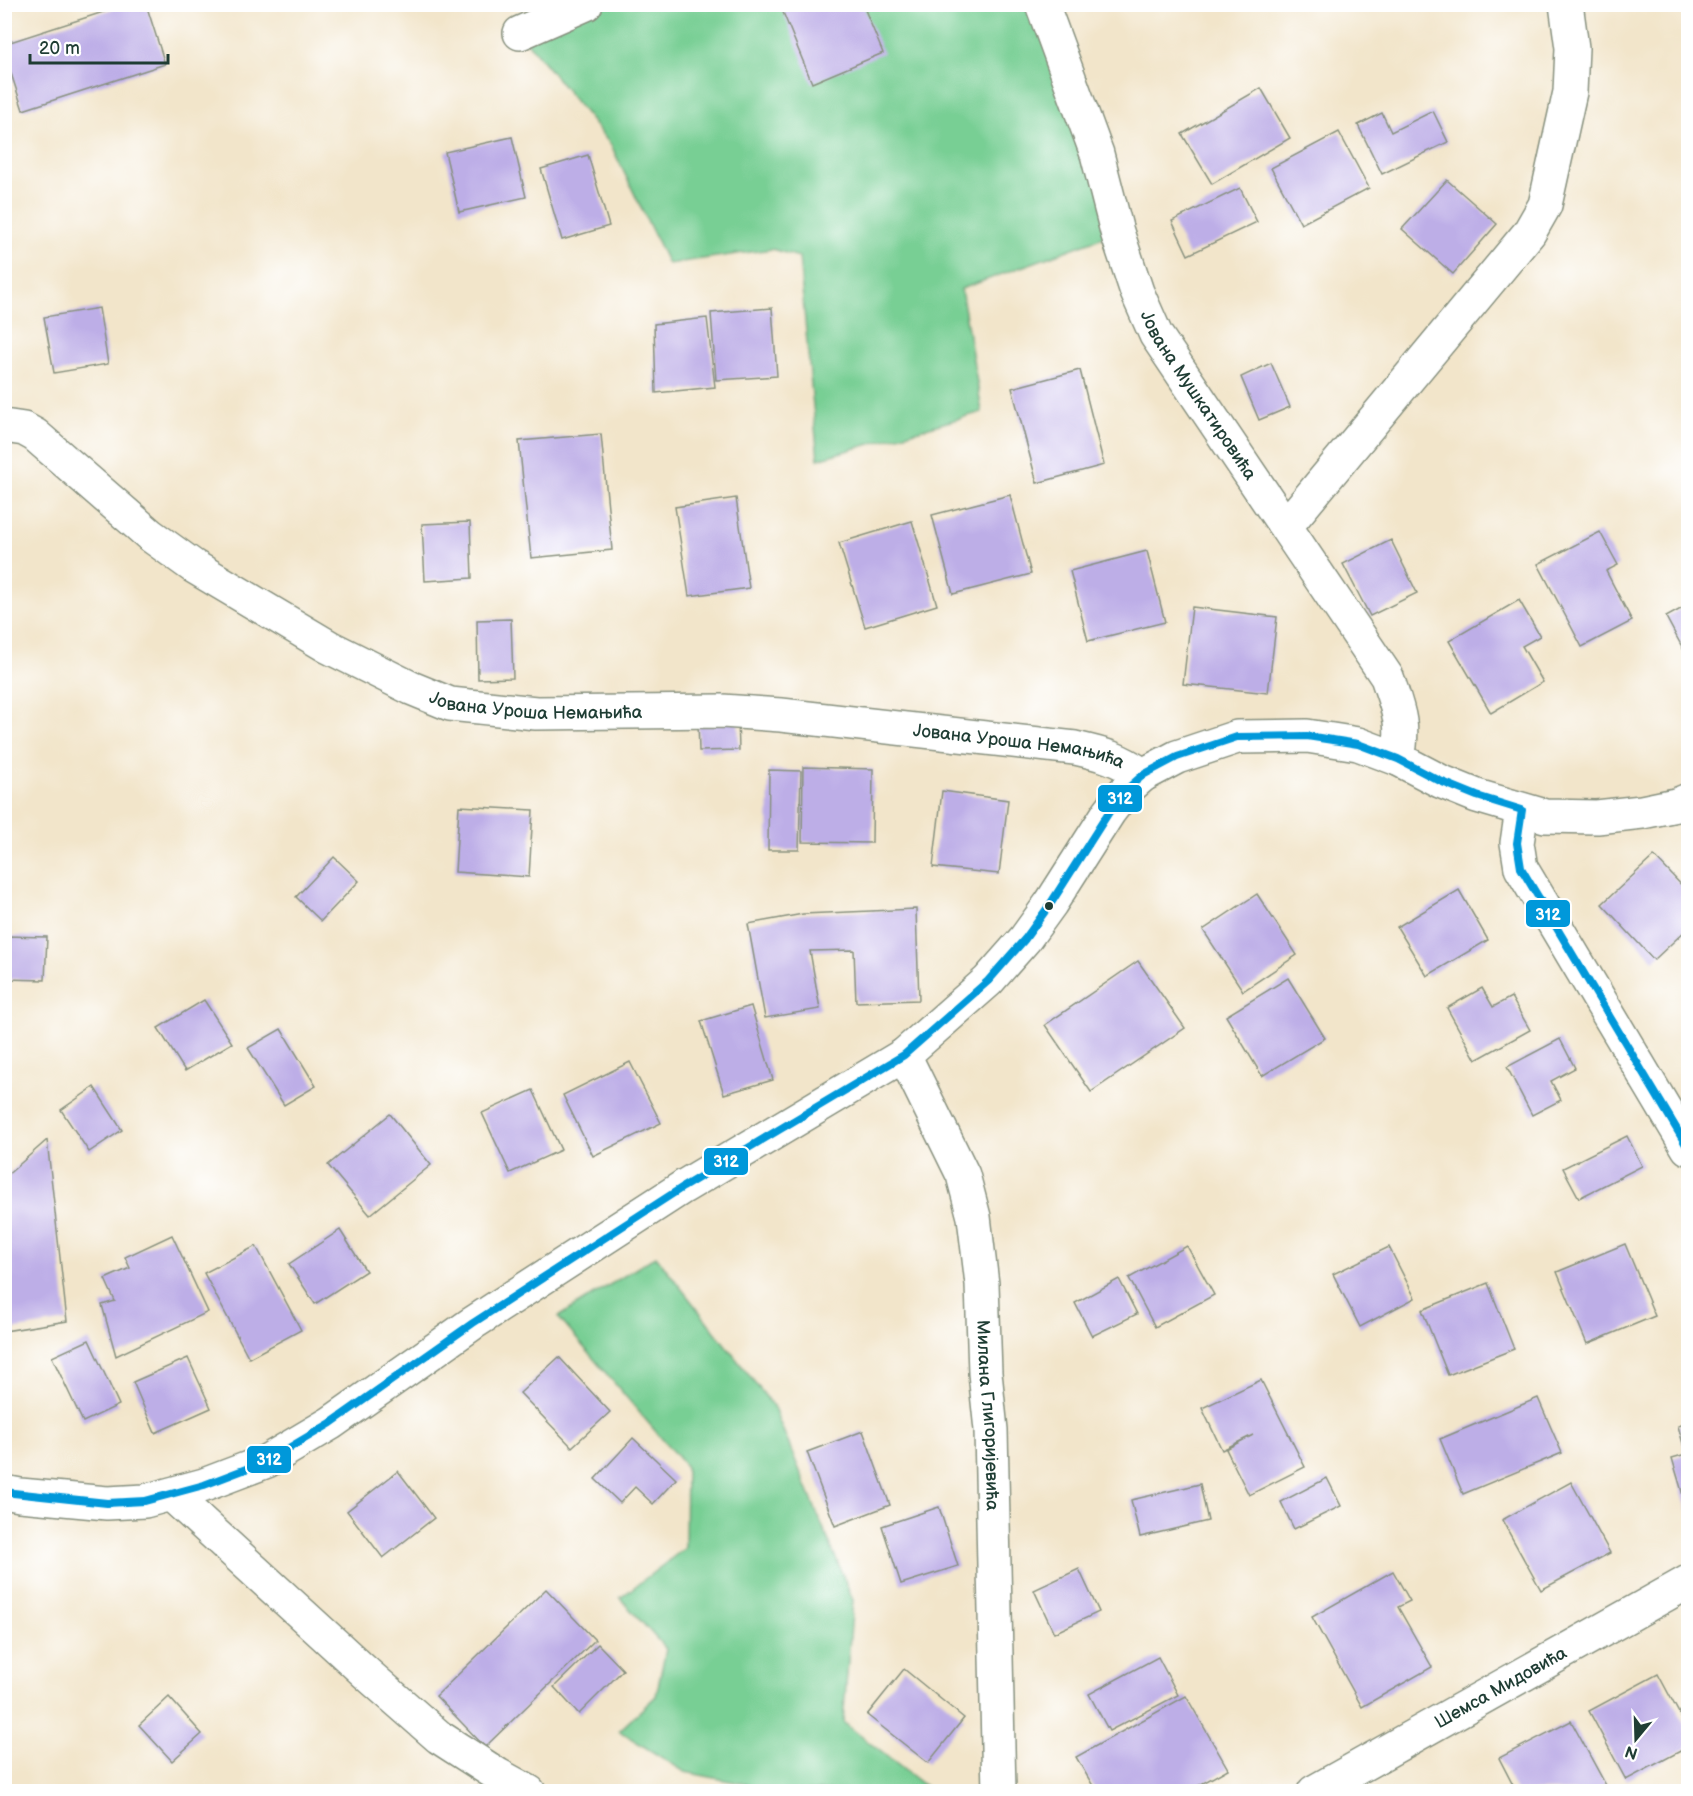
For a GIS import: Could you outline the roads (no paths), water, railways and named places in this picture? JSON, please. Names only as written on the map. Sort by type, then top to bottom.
[{"type":"street","points":[[520,33],[586,4]]},
{"type":"street","name":"Јована Мушкатировића","points":[[1041,4],[1097,154],[1117,232],[1137,292],[1156,335],[1387,677],[1399,712],[1402,736],[1398,759]]},
{"type":"street","points":[[1286,526],[1530,232],[1545,205],[1570,93],[1572,48],[1566,4]]},
{"type":"street","name":"Јована Уроша Немањића","points":[[4,426],[24,429],[35,435],[150,535],[193,566],[329,647],[411,688],[450,704],[536,713],[722,711],[781,715],[1075,748],[1108,755],[1143,775]]},
{"type":"street","points":[[4,1492],[107,1503],[146,1501],[204,1485],[267,1461],[331,1423],[473,1323],[684,1187],[904,1055],[988,981],[1018,948],[1051,903],[1109,812],[1126,790],[1143,775],[1177,757],[1237,737],[1308,736],[1358,744],[1398,759],[1440,781],[1477,796],[1545,816],[1597,817],[1642,812],[1689,800]]},
{"type":"street","points":[[1522,810],[1517,843],[1521,868],[1689,1149]]},
{"type":"street","name":"Милана Глигоријевића","points":[[904,1055],[963,1174],[974,1217],[982,1284],[985,1373],[991,1430],[999,1791]]},
{"type":"street","points":[[172,1495],[366,1673],[440,1737],[498,1775],[529,1791]]},
{"type":"street","name":"Шемса Мидовића","points":[[1314,1791],[1689,1582]]}]
